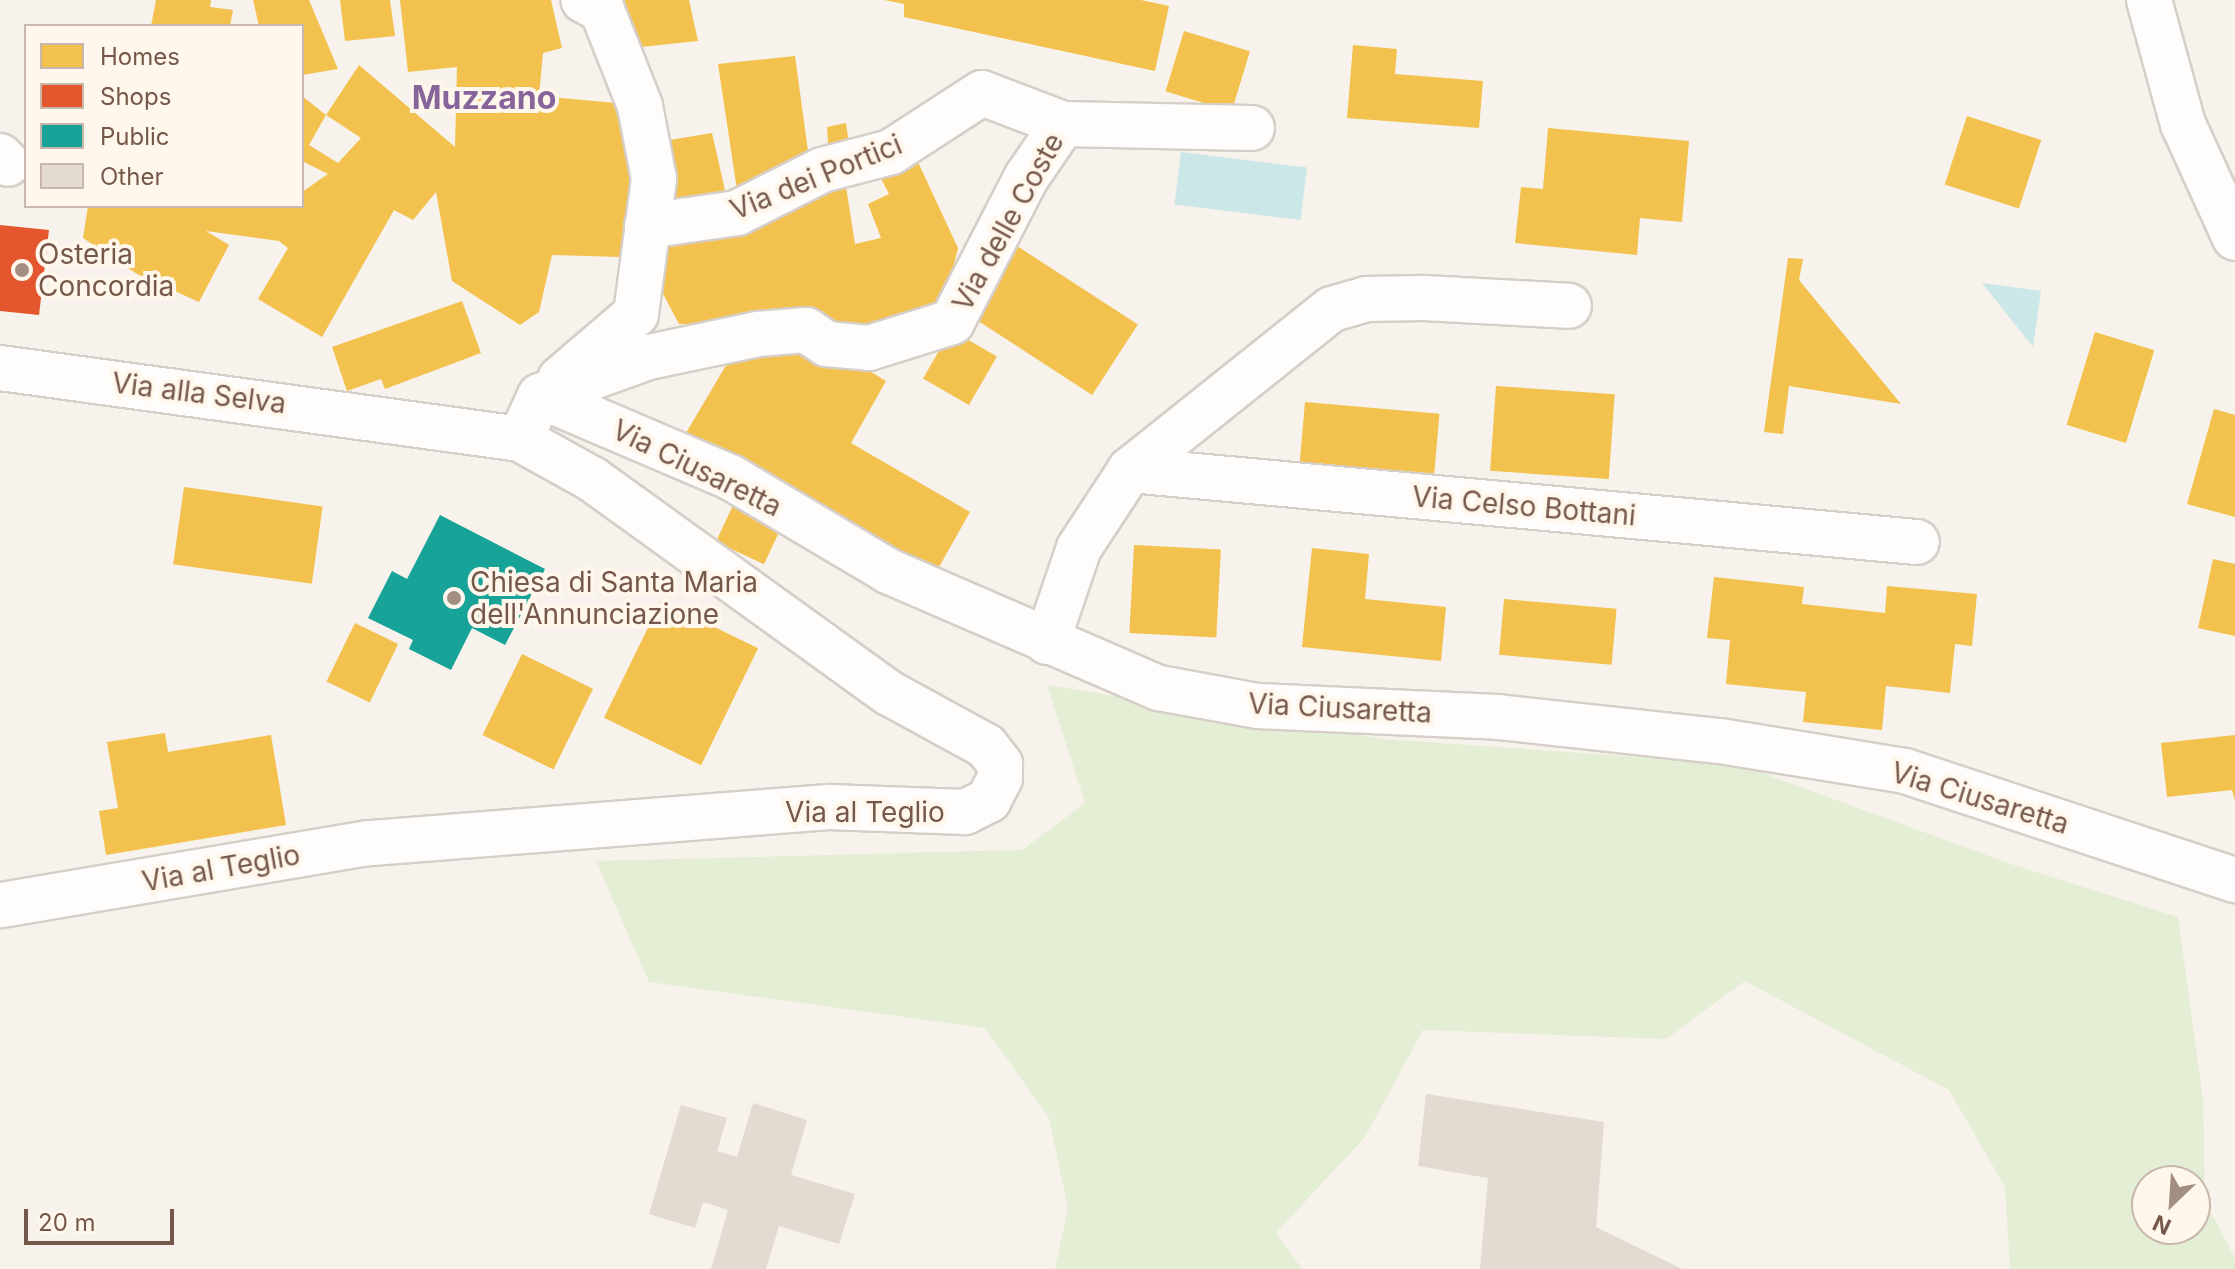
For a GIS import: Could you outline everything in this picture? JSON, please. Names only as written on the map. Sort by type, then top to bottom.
[{"type":"street","points":[[520,439],[540,396],[636,314],[654,179],[640,106],[602,10],[583,0]]},
{"type":"street","points":[[2149,0],[2183,124],[2231,225]]},
{"type":"street","name":"Via dei Portici","points":[[647,226],[737,213],[822,170],[891,152],[982,93],[1063,124]]},
{"type":"street","name":"Via delle Coste","points":[[540,396],[649,357],[758,334],[806,330],[827,344],[869,348],[952,322],[1026,178],[1063,124],[1252,128]]},
{"type":"street","points":[[1047,642],[1079,548],[1130,470],[1332,309],[1366,299],[1423,298],[1569,306]]},
{"type":"street","name":"Via alla Selva","points":[[0,368],[398,418]]},
{"type":"street","name":"Via Ciusaretta","points":[[540,396],[730,477],[888,571],[1159,688],[1258,706],[1514,718],[1720,741],[1905,771],[2235,880]]},
{"type":"street","name":"Via al Teglio","points":[[0,905],[368,843],[829,807],[940,814],[980,808],[989,800],[1000,764],[986,746],[889,693],[592,479],[520,439],[398,418]]},
{"type":"street","name":"Via Celso Bottani","points":[[1130,470],[1917,542]]},
{"type":"green space","points":[[1047,685],[1383,739],[1738,764],[2011,864],[2178,917],[2203,1100],[2204,1165],[2131,1165],[2131,1245],[2211,1245],[2211,1212],[2235,1258],[2235,1269],[2010,1269],[2005,1187],[1949,1090],[1745,981],[1666,1039],[1423,1030],[1365,1137],[1276,1233],[1302,1269],[1055,1269],[1068,1208],[1049,1118],[985,1028],[649,982],[596,861],[1022,850],[1085,803]]},
{"type":"water","points":[[1181,152],[1307,167],[1301,220],[1175,205]]},
{"type":"water","points":[[1982,283],[2041,291],[2033,347]]},
{"type":"building: Homes","points":[[156,0],[211,0],[210,7],[233,10],[230,24],[151,24]]},
{"type":"building: Homes","points":[[253,0],[309,0],[338,69],[304,75],[304,24],[259,24]]},
{"type":"building: Homes","points":[[340,0],[390,0],[395,36],[345,41]]},
{"type":"building: Homes","points":[[400,0],[551,0],[562,48],[543,53],[539,96],[627,104],[633,232],[621,257],[552,255],[539,312],[520,325],[452,281],[436,192],[413,220],[394,210],[322,337],[258,299],[288,248],[279,241],[206,231],[229,245],[199,302],[137,274],[83,238],[88,208],[304,208],[304,191],[328,174],[304,162],[304,98],[326,115],[359,65],[455,147],[457,67],[408,72]],"holes":[[[326,115],[361,138],[338,163],[309,145]]]},
{"type":"building: Homes","points":[[616,0],[689,0],[698,41],[621,49]]},
{"type":"building: Homes","points":[[884,0],[1141,0],[1169,6],[1155,71],[904,17],[904,4]]},
{"type":"building: Homes","points":[[1184,31],[1250,51],[1232,111],[1166,91]]},
{"type":"building: Homes","points":[[1353,45],[1397,49],[1395,74],[1483,81],[1479,128],[1347,118]]},
{"type":"building: Homes","points":[[795,56],[808,151],[828,143],[827,127],[846,123],[853,172],[844,174],[855,244],[881,238],[868,204],[889,194],[875,167],[910,145],[958,248],[946,298],[835,339],[823,311],[766,327],[679,324],[644,258],[656,196],[676,191],[670,140],[712,133],[729,208],[743,230],[718,64]]},
{"type":"building: Homes","points":[[1967,116],[2041,140],[2019,209],[1945,184]]},
{"type":"building: Homes","points":[[1548,128],[1689,141],[1682,222],[1640,218],[1637,255],[1515,243],[1521,187],[1543,189]]},
{"type":"building: Homes","points":[[997,233],[1138,324],[1092,395],[951,303]]},
{"type":"building: Homes","points":[[1788,258],[1803,259],[1799,280],[1901,404],[1789,386],[1783,434],[1764,432]]},
{"type":"building: Homes","points":[[462,301],[481,353],[385,389],[381,379],[347,391],[332,347]]},
{"type":"building: Homes","points":[[951,330],[997,356],[969,405],[923,378]]},
{"type":"building: Homes","points":[[2095,332],[2154,350],[2126,443],[2067,425]]},
{"type":"building: Homes","points":[[759,341],[848,358],[886,381],[851,443],[970,512],[930,583],[683,438],[725,367]]},
{"type":"building: Homes","points":[[1496,386],[1615,394],[1609,479],[1490,471]]},
{"type":"building: Homes","points":[[1305,402],[1439,414],[1434,474],[1300,462]]},
{"type":"building: Homes","points":[[2214,409],[2235,415],[2235,517],[2187,504]]},
{"type":"building: Homes","points":[[184,487],[323,506],[312,584],[173,564]]},
{"type":"building: Homes","points":[[735,501],[783,523],[764,564],[716,542]]},
{"type":"building: Homes","points":[[1134,545],[1221,550],[1216,637],[1129,633]]},
{"type":"building: Homes","points":[[1312,548],[1369,554],[1365,599],[1446,607],[1441,661],[1302,647]]},
{"type":"building: Homes","points":[[2213,559],[2235,564],[2235,636],[2198,628]]},
{"type":"building: Homes","points":[[1714,577],[1804,587],[1802,604],[1885,613],[1887,586],[1977,594],[1972,646],[1955,644],[1950,693],[1886,686],[1882,730],[1803,722],[1806,692],[1726,684],[1730,640],[1707,638]]},
{"type":"building: Homes","points":[[1504,599],[1617,609],[1612,665],[1499,655]]},
{"type":"building: Homes","points":[[661,601],[758,648],[701,765],[604,718]]},
{"type":"building: Homes","points":[[355,623],[398,644],[370,702],[327,681]]},
{"type":"building: Homes","points":[[522,654],[593,689],[554,770],[483,735]]},
{"type":"building: Homes","points":[[165,733],[168,752],[271,735],[286,825],[106,855],[99,811],[118,808],[107,742]]},
{"type":"building: Homes","points":[[2235,735],[2235,801],[2232,790],[2167,797],[2161,743]]},
{"type":"building: Shops","name":"Osteria Concordia","points":[[0,225],[49,230],[39,315],[0,311]]},
{"type":"building: Public","name":"Chiesa di Santa Maria dell'Annunciazione","points":[[440,515],[545,569],[505,645],[472,628],[451,670],[409,649],[413,640],[368,618],[392,571],[407,579]]},
{"type":"building: Other","points":[[1426,1094],[1604,1122],[1596,1227],[1682,1269],[1480,1269],[1488,1178],[1418,1166]]},
{"type":"building: Other","points":[[753,1103],[807,1120],[791,1175],[855,1194],[839,1244],[779,1226],[766,1269],[711,1269],[728,1210],[703,1202],[695,1228],[649,1214],[681,1105],[727,1118],[717,1151],[737,1157]]},
{"type":"place","name":"Osteria Concordia","points":[[22,270]]},
{"type":"place","name":"Chiesa di Santa Maria dell'Annunciazione","points":[[454,598]]},
{"type":"district","name":"Muzzano","points":[[484,98]]}]
